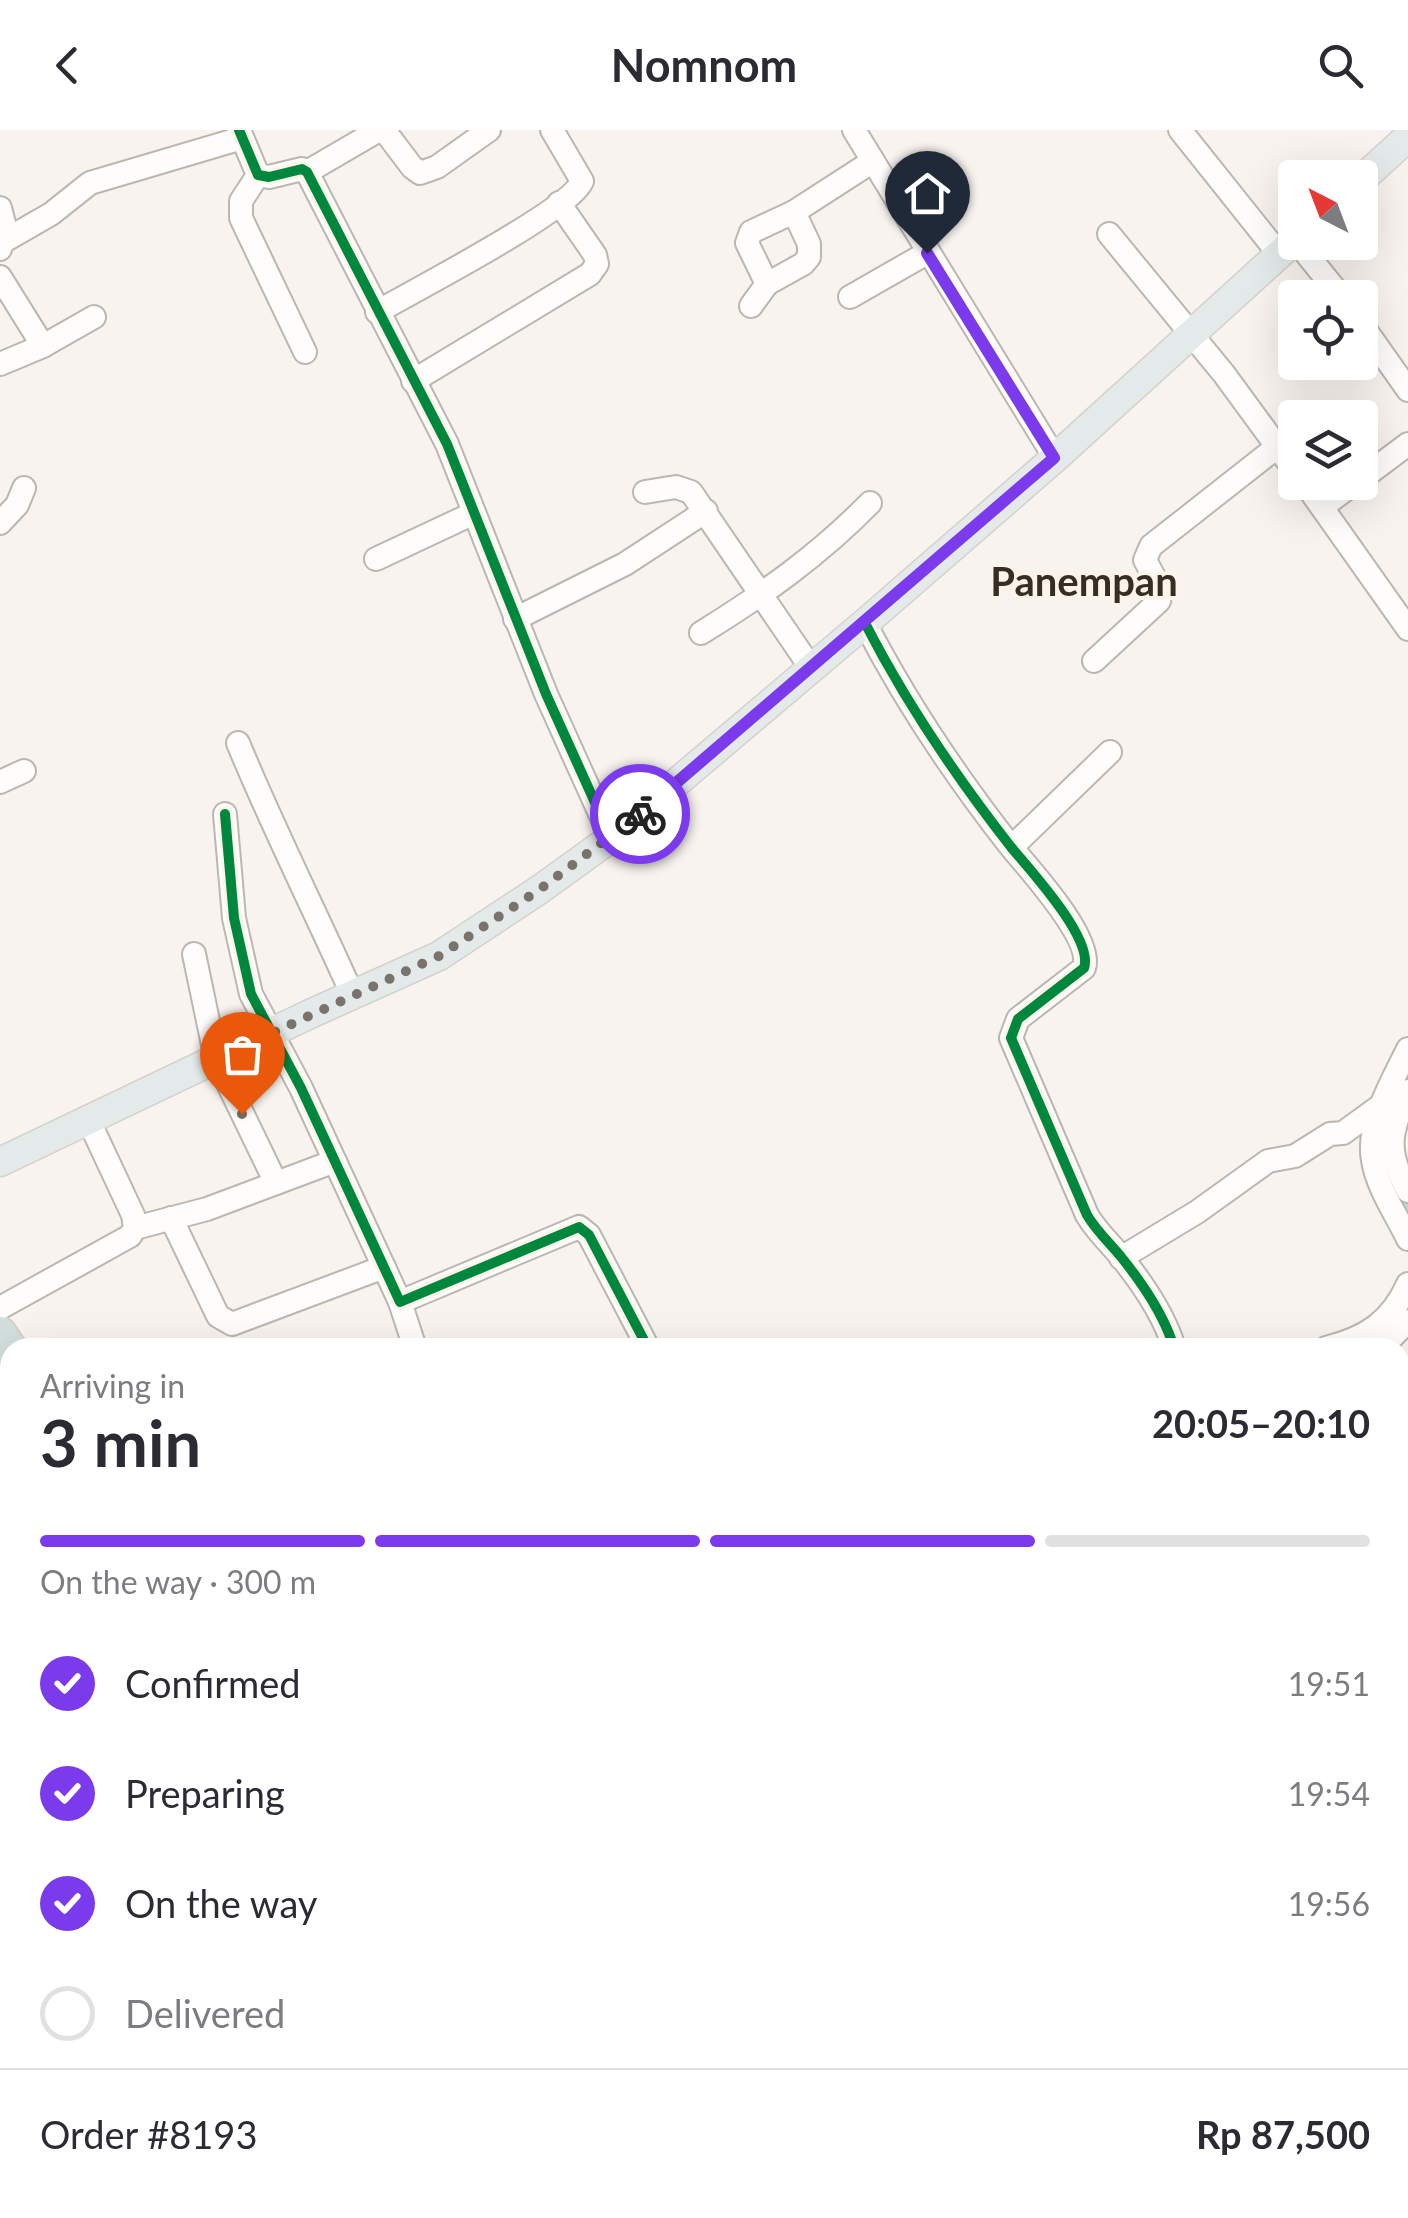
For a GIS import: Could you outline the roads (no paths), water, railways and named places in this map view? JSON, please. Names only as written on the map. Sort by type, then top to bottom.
[{"type":"main road","points":[[1378,164],[1408,137]]},
{"type":"main road","points":[[0,1162],[439,956],[612,838],[865,623],[1278,257]]},
{"type":"street","points":[[308,172],[381,130],[420,173],[437,167],[489,130]]},
{"type":"street","points":[[377,312],[542,216],[582,183],[552,130]]},
{"type":"street","points":[[854,130],[1054,458]]},
{"type":"street","points":[[1180,130],[1278,232]]},
{"type":"street","points":[[2,245],[51,214],[88,184],[241,134],[258,175]]},
{"type":"street","points":[[768,284],[747,243],[748,234],[794,212],[873,161]]},
{"type":"street","points":[[258,175],[269,177],[302,169],[308,172],[447,444],[515,619],[612,838]]},
{"type":"street","points":[[258,175],[240,202],[240,218],[305,352]]},
{"type":"street","points":[[413,381],[590,274],[597,264],[595,255],[560,203]]},
{"type":"street","points":[[0,208],[6,231],[2,245]]},
{"type":"street","points":[[750,306],[768,284],[809,257],[809,244],[794,212]]},
{"type":"street","points":[[1094,661],[1160,601],[1162,590],[1145,560],[1151,546],[1277,447],[1224,374],[1110,234]]},
{"type":"street","points":[[850,297],[927,253]]},
{"type":"street","points":[[1305,260],[1325,280]]},
{"type":"street","points":[[0,277],[43,346]]},
{"type":"street","points":[[0,364],[43,346],[94,316]]},
{"type":"street","points":[[1378,348],[1408,390]]},
{"type":"street","points":[[1378,466],[1408,444]]},
{"type":"street","points":[[0,523],[16,505],[24,488]]},
{"type":"street","points":[[645,492],[685,488],[706,511],[811,668]]},
{"type":"street","points":[[1318,500],[1408,629]]},
{"type":"street","points":[[1322,506],[1331,500]]},
{"type":"street","points":[[701,633],[760,596],[832,541],[870,503]]},
{"type":"street","points":[[515,619],[625,564],[706,511]]},
{"type":"street","points":[[376,559],[474,513]]},
{"type":"street","points":[[865,623],[952,765],[1060,908],[1087,961],[1069,982],[1018,1019],[1011,1038],[1086,1215],[1122,1258],[1170,1338]]},
{"type":"street","points":[[238,742],[353,996]]},
{"type":"street","points":[[1012,847],[1110,752]]},
{"type":"street","points":[[0,782],[24,772]]},
{"type":"street","points":[[226,814],[234,918],[251,994],[335,1161],[400,1302],[412,1338]]},
{"type":"street","points":[[194,954],[216,1059],[276,1184]]},
{"type":"street","points":[[1408,1050],[1383,1104],[1372,1141],[1372,1160],[1408,1239]]},
{"type":"street","points":[[1408,1091],[1391,1142],[1395,1169],[1408,1191]]},
{"type":"street","points":[[1122,1258],[1197,1212],[1268,1161],[1295,1156],[1330,1134],[1343,1133],[1383,1104]]},
{"type":"street","points":[[0,1308],[130,1236],[135,1228],[133,1215],[88,1118]]},
{"type":"street","points":[[135,1228],[208,1209],[335,1161]]},
{"type":"street","points":[[171,1218],[218,1316],[232,1324],[384,1267]]},
{"type":"street","points":[[400,1302],[579,1227],[589,1235],[643,1338]]},
{"type":"street","points":[[1357,1338],[1381,1324],[1400,1302],[1408,1285]]},
{"type":"waterway","points":[[1395,1181],[1408,1213]]},
{"type":"district","name":"Panempan","points":[[1084,582]]}]
